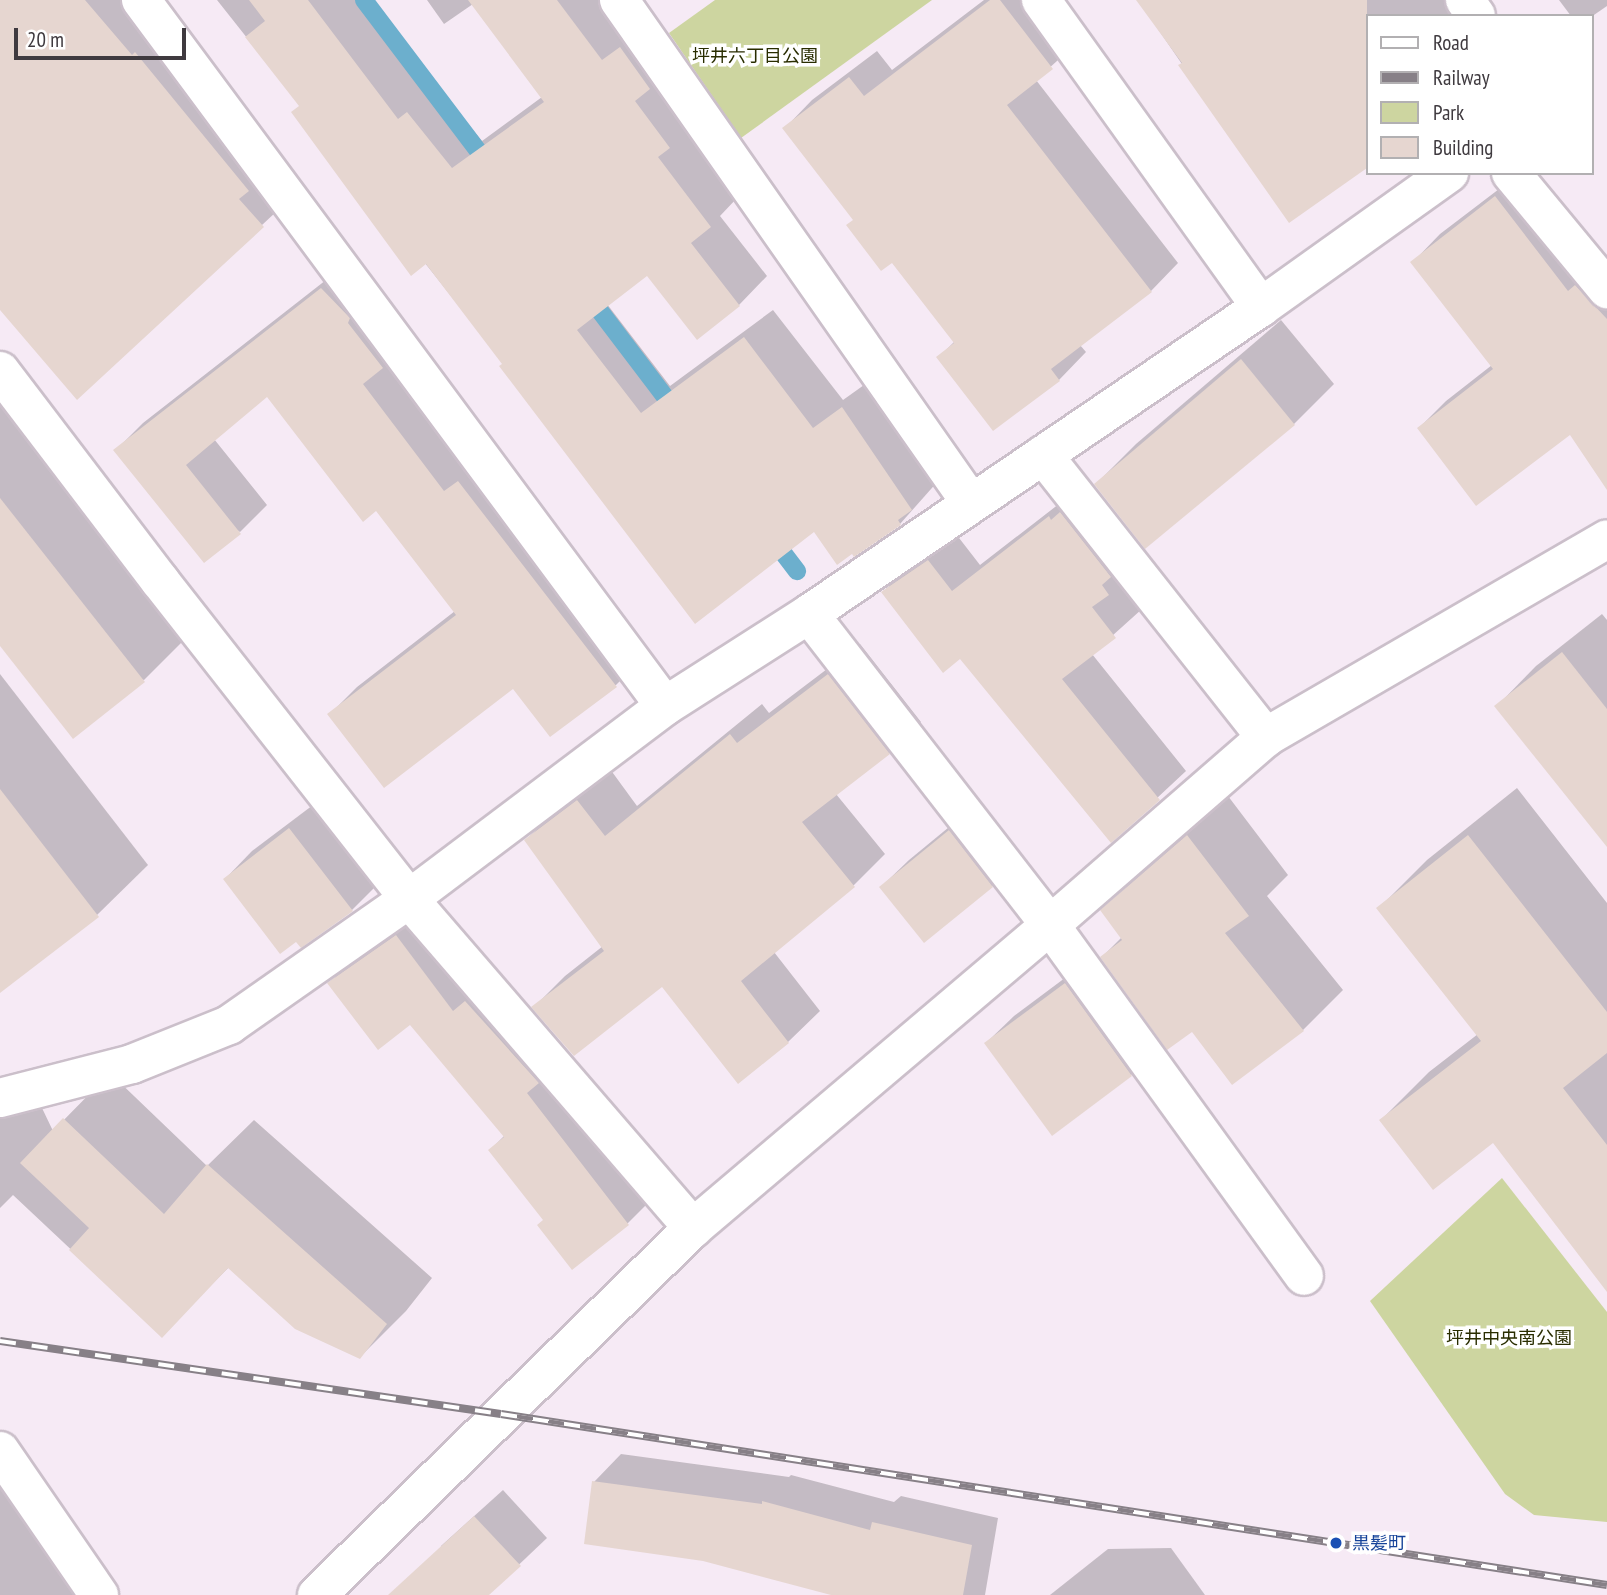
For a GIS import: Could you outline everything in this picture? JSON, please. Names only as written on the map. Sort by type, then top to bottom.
[{"type":"street","points":[[141,0],[665,706]]},
{"type":"street","points":[[619,0],[971,503]]},
{"type":"street","points":[[1041,0],[1261,307]]},
{"type":"street","points":[[0,1098],[132,1064],[229,1025],[409,899],[665,706],[809,614],[1261,307],[1446,175]]},
{"type":"street","points":[[1513,175],[1607,289]]},
{"type":"street","points":[[0,371],[409,899],[693,1228]]},
{"type":"street","points":[[1043,455],[1266,737]]},
{"type":"street","points":[[317,1595],[693,1228],[1051,925],[1266,737],[1607,539]]},
{"type":"street","points":[[809,614],[1051,925],[1304,1276]]},
{"type":"street","points":[[0,1451],[99,1595]]},
{"type":"green space","name":"坪井六丁目公園","points":[[715,0],[932,0],[741,138],[669,33]]},
{"type":"green space","name":"坪井中央南公園","points":[[1502,1178],[1607,1312],[1607,1522],[1534,1515],[1505,1494],[1370,1301]]},
{"type":"building","points":[[0,0],[85,0],[132,55],[135,52],[249,191],[239,199],[264,227],[77,400],[0,310]]},
{"type":"building","points":[[249,0],[308,0],[398,119],[407,112],[452,168],[544,102],[468,0],[557,0],[602,60],[620,47],[650,89],[635,101],[670,148],[658,157],[711,227],[691,243],[740,306],[697,340],[647,276],[577,330],[641,413],[744,337],[813,428],[842,407],[912,510],[898,520],[901,525],[854,557],[852,554],[837,565],[814,532],[695,624],[499,366],[502,364],[426,264],[411,276],[291,112],[299,106],[245,37],[265,21]]},
{"type":"building","points":[[990,0],[1000,0],[1053,69],[1007,105],[1152,292],[1051,369],[1060,381],[993,431],[936,357],[954,343],[892,263],[881,271],[846,225],[853,220],[782,128],[849,77],[864,96]]},
{"type":"building","points":[[1136,0],[1367,0],[1366,169],[1289,223],[1178,65],[1182,63]]},
{"type":"building","points":[[1495,196],[1568,291],[1575,285],[1607,319],[1607,490],[1570,435],[1476,506],[1417,428],[1493,369],[1410,262]]},
{"type":"building","points":[[321,288],[350,318],[348,323],[383,368],[363,384],[444,491],[458,481],[617,687],[550,737],[513,689],[384,788],[327,714],[456,615],[376,511],[363,522],[267,397],[186,465],[241,534],[204,563],[113,450]]},
{"type":"building","points":[[1241,359],[1295,425],[1145,549],[1094,484]]},
{"type":"building","points":[[0,498],[145,682],[73,739],[0,646]]},
{"type":"building","points":[[1060,512],[1111,577],[1102,585],[1109,595],[1092,607],[1116,638],[1062,679],[1160,800],[1111,843],[960,659],[943,673],[881,592],[928,560],[952,591],[1049,516],[1051,520]]},
{"type":"building","points":[[1562,652],[1607,709],[1607,847],[1494,706]]},
{"type":"building","points":[[828,674],[890,754],[802,822],[855,887],[741,981],[789,1043],[738,1084],[662,987],[574,1056],[531,1007],[604,951],[524,840],[577,800],[605,836],[730,734],[737,743]]},
{"type":"building","points":[[0,789],[99,917],[0,993]]},
{"type":"building","points":[[289,828],[353,911],[301,948],[296,942],[280,954],[223,879]]},
{"type":"building","points":[[949,830],[993,887],[924,943],[879,887]]},
{"type":"building","points":[[1187,835],[1249,916],[1225,933],[1304,1031],[1232,1085],[1192,1032],[1167,1050],[1100,957],[1122,940],[1100,910]]},
{"type":"building","points":[[1468,835],[1607,1012],[1607,1053],[1563,1088],[1607,1145],[1607,1292],[1493,1143],[1433,1190],[1379,1120],[1481,1041],[1376,908]]},
{"type":"building","points":[[396,935],[453,1011],[465,1001],[539,1083],[527,1093],[629,1225],[572,1270],[537,1225],[543,1220],[488,1150],[504,1137],[410,1025],[378,1050],[327,983]]},
{"type":"building","points":[[1065,983],[1132,1076],[1052,1136],[984,1043]]},
{"type":"building","points":[[63,1118],[164,1214],[207,1164],[387,1324],[360,1359],[295,1329],[228,1268],[162,1338],[69,1250],[89,1228],[20,1163]]},
{"type":"building","points":[[592,1481],[762,1504],[762,1501],[870,1530],[872,1522],[972,1545],[963,1595],[831,1595],[703,1561],[584,1544]]},
{"type":"building","points":[[474,1516],[521,1566],[489,1595],[388,1595]]},
{"type":"waterway","points":[[364,0],[492,169]]},
{"type":"waterway","points":[[587,294],[678,414]]},
{"type":"waterway","points":[[771,537],[797,571]]},
{"type":"railway","points":[[0,1341],[501,1414],[1607,1585]]},
{"type":"place","name":"黒髪町","points":[[1336,1543]]}]
